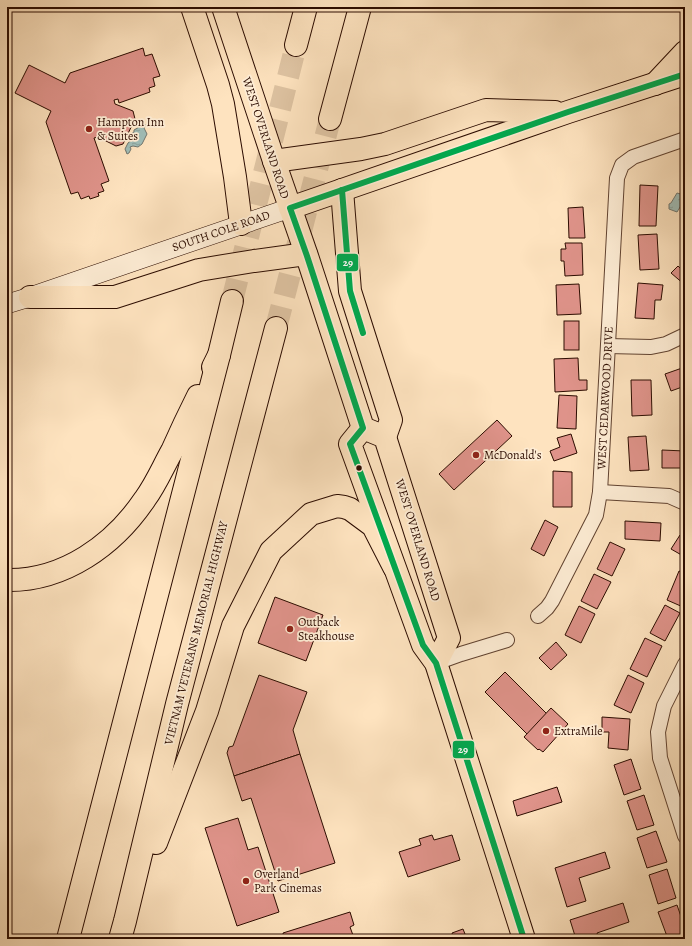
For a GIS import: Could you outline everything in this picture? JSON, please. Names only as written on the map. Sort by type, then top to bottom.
[{"type":"main road","points":[[192,7],[224,104],[241,224]]},
{"type":"main road","name":"WEST OVERLAND ROAD","points":[[223,7],[363,428]]},
{"type":"main road","points":[[296,45],[306,7]]},
{"type":"main road","points":[[330,119],[360,7]]},
{"type":"main road","points":[[655,84],[685,52]]},
{"type":"main road","name":"SOUTH COLE ROAD","points":[[7,304],[568,112],[685,74]]},
{"type":"main road","points":[[274,162],[385,144],[486,110],[568,112]]},
{"type":"main road","points":[[342,190],[350,291],[391,420],[385,437],[363,428],[350,444],[423,646],[436,663],[524,939]]},
{"type":"main road","points":[[30,297],[115,298],[196,270],[306,254]]},
{"type":"main road","points":[[68,939],[232,301]]},
{"type":"main road","name":"VIETNAM VETERANS MEMORIAL HIGHWAY","points":[[122,930],[177,704],[276,328]]},
{"type":"main road","points":[[7,580],[20,580],[37,577],[71,566],[99,549],[127,522],[145,500],[160,475],[219,355]]},
{"type":"main road","name":"WEST OVERLAND ROAD","points":[[385,437],[448,638],[436,663]]},
{"type":"main road","points":[[122,930],[207,711],[233,626],[271,551],[311,514],[337,506],[350,509],[373,526],[394,567]]},
{"type":"street","name":"WEST CEDARWOOD DRIVE","points":[[538,616],[552,601],[596,515],[600,492],[617,178],[622,165],[633,157],[685,139]]},
{"type":"street","points":[[608,346],[652,347],[666,344],[685,335]]},
{"type":"street","points":[[600,492],[669,496],[685,503]]},
{"type":"street","points":[[436,663],[507,640]]},
{"type":"street","points":[[685,664],[664,706],[658,732],[660,758],[685,836]]},
{"type":"water","points":[[142,124],[146,125],[144,128],[147,134],[142,144],[138,147],[130,147],[131,149],[127,154],[125,149],[128,143],[133,139],[131,135],[132,133]]},
{"type":"water","points":[[677,193],[684,195],[682,204],[677,212],[669,209],[669,204]]},
{"type":"building","name":"Hampton Inn & Suites","points":[[143,48],[145,56],[152,54],[160,76],[153,78],[155,86],[149,88],[150,92],[119,103],[118,99],[114,100],[115,104],[133,111],[135,119],[123,144],[116,146],[98,137],[94,138],[109,181],[101,184],[104,191],[98,193],[99,196],[90,199],[89,196],[81,199],[78,192],[71,194],[46,122],[51,111],[15,93],[29,65],[65,83],[70,73]]},
{"type":"building","points":[[640,185],[658,186],[656,226],[639,226]]},
{"type":"building","points":[[583,207],[585,238],[569,238],[568,208]]},
{"type":"building","points":[[657,234],[659,269],[640,270],[638,235]]},
{"type":"building","points":[[565,243],[582,243],[583,275],[565,276],[564,261],[561,261],[561,249],[566,249]]},
{"type":"building","points":[[685,264],[685,285],[671,273],[678,266],[681,269]]},
{"type":"building","points":[[638,283],[663,285],[661,300],[655,300],[654,319],[635,318]]},
{"type":"building","points":[[579,284],[581,314],[557,315],[556,285]]},
{"type":"building","points":[[564,321],[579,321],[579,350],[564,350]]},
{"type":"building","points":[[578,358],[579,380],[587,380],[587,390],[555,392],[554,359]]},
{"type":"building","points":[[685,367],[685,386],[671,391],[665,374]]},
{"type":"building","points":[[631,380],[651,380],[652,415],[632,416]]},
{"type":"building","points":[[559,395],[577,396],[576,429],[557,428]]},
{"type":"building","name":"McDonald's","points":[[497,420],[512,436],[454,490],[439,474]]},
{"type":"building","points":[[571,434],[577,453],[554,461],[550,451],[560,447],[557,438]]},
{"type":"building","points":[[646,436],[649,470],[630,471],[628,437]]},
{"type":"building","points":[[662,450],[685,451],[685,468],[662,468]]},
{"type":"building","points":[[553,471],[572,472],[572,507],[553,507]]},
{"type":"building","points":[[545,520],[558,527],[544,556],[531,549]]},
{"type":"building","points":[[625,521],[661,523],[660,541],[625,539]]},
{"type":"building","points":[[680,535],[685,538],[685,557],[671,549]]},
{"type":"building","points":[[610,542],[625,549],[612,576],[597,569]]},
{"type":"building","points":[[679,571],[685,573],[685,601],[683,607],[667,600]]},
{"type":"building","points":[[594,574],[611,582],[597,609],[581,601]]},
{"type":"building","name":"Outback Steakhouse","points":[[275,597],[323,615],[306,661],[258,643]]},
{"type":"building","points":[[665,605],[680,613],[665,641],[650,633]]},
{"type":"building","points":[[579,606],[595,614],[581,643],[565,635]]},
{"type":"building","points":[[645,638],[662,646],[647,677],[630,669]]},
{"type":"building","points":[[556,642],[567,655],[551,670],[539,658]]},
{"type":"building","points":[[505,672],[550,717],[530,737],[485,692]]},
{"type":"building","points":[[259,675],[307,692],[293,730],[300,754],[234,776],[227,753],[229,747],[233,746]]},
{"type":"building","points":[[628,675],[644,683],[631,713],[614,705]]},
{"type":"building","name":"ExtraMile","points":[[551,708],[568,724],[543,752],[539,749],[538,750],[524,737]]},
{"type":"building","points":[[602,717],[630,719],[628,750],[608,748],[609,732],[602,732]]},
{"type":"building","points":[[300,754],[335,863],[278,881],[251,798],[242,801],[234,776]]},
{"type":"building","points":[[631,759],[641,789],[624,795],[614,765]]},
{"type":"building","points":[[557,787],[562,802],[517,816],[513,801]]},
{"type":"building","points":[[644,795],[654,825],[637,830],[627,801]]},
{"type":"building","name":"Overland Park Cinemas","points":[[238,818],[248,850],[258,847],[279,912],[237,926],[205,828]]},
{"type":"building","points":[[656,831],[667,862],[647,868],[637,838]]},
{"type":"building","points":[[432,835],[434,840],[452,835],[460,860],[408,877],[399,852],[421,845],[419,839]]},
{"type":"building","points":[[605,852],[610,868],[579,878],[586,901],[567,907],[555,868]]},
{"type":"building","points":[[667,869],[676,898],[658,904],[649,875]]},
{"type":"building","points":[[623,903],[629,922],[597,933],[599,939],[576,939],[570,920]]},
{"type":"building","points":[[677,905],[685,928],[685,939],[668,939],[658,912]]},
{"type":"building","points":[[350,912],[354,925],[350,927],[354,938],[358,937],[359,939],[284,939],[283,933]]},
{"type":"building","points":[[463,929],[467,939],[454,939],[452,933]]},
{"type":"tunnel","points":[[232,301],[296,45]]},
{"type":"tunnel","points":[[276,328],[330,119]]},
{"type":"transit line","name":"29","points":[[524,939],[436,663],[423,645],[350,444],[363,428],[290,208],[568,112],[685,74]]},
{"type":"transit line","name":"29","points":[[342,190],[350,291],[363,333]]},
{"type":"place","name":"Hampton Inn & Suites","points":[[89,129]]},
{"type":"place","name":"McDonald's","points":[[476,455]]},
{"type":"place","name":"Outback Steakhouse","points":[[290,629]]},
{"type":"place","name":"ExtraMile","points":[[546,731]]},
{"type":"place","name":"Overland Park Cinemas","points":[[246,881]]}]
